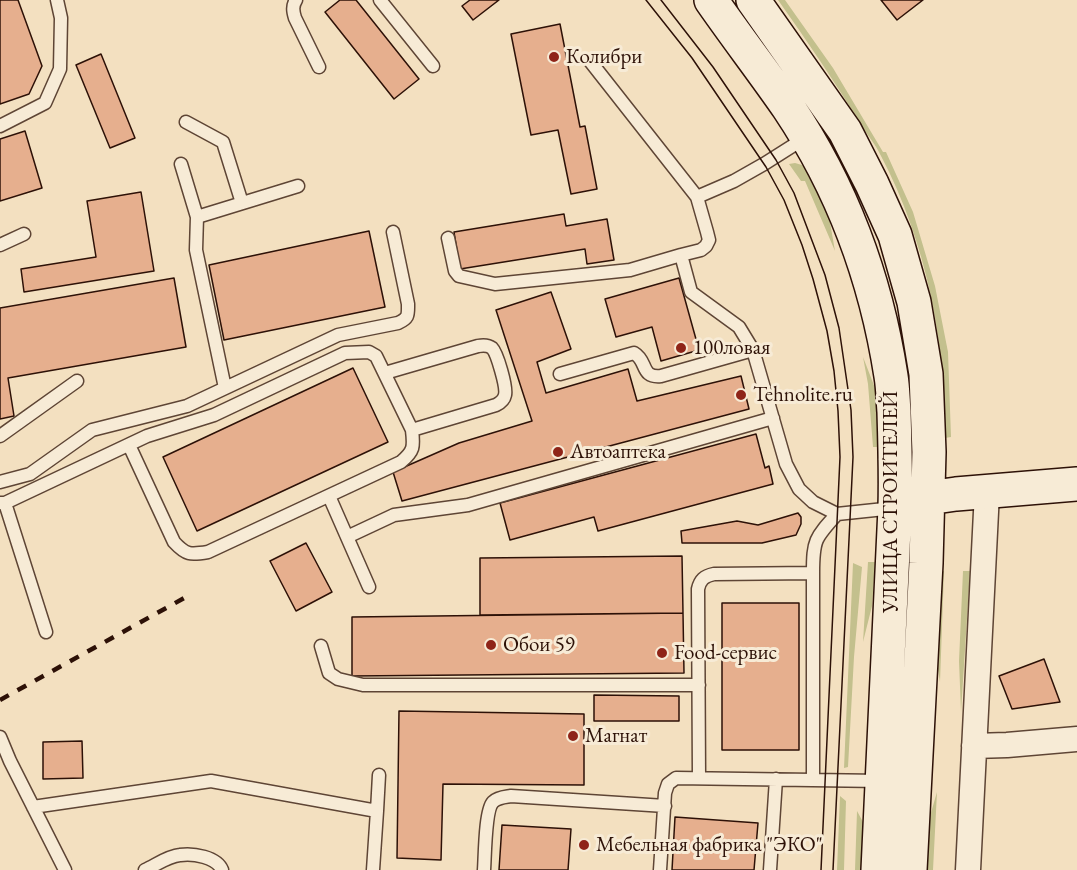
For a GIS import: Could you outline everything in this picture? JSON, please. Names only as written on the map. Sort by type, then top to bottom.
[{"type":"main road","name":"УЛИЦА СТРОИТЕЛЕЙ","points":[[711,0],[789,108],[806,138],[844,209],[860,247],[879,309],[892,378],[896,453],[878,870]]},
{"type":"main road","name":"УЛИЦА СТРОИТЕЛЕЙ","points":[[753,0],[845,132],[895,235],[914,302],[926,374],[928,498],[910,870]]},
{"type":"main road","points":[[895,508],[928,498],[956,494],[1077,484]]},
{"type":"street","points":[[968,870],[987,492]]},
{"type":"street","points":[[974,746],[1007,746],[1077,739]]},
{"type":"lane","points":[[0,126],[45,103],[60,69],[61,18],[57,0]]},
{"type":"lane","points":[[296,0],[293,11],[295,18],[319,67]]},
{"type":"lane","points":[[380,0],[433,66]]},
{"type":"lane","points":[[448,238],[455,271],[459,276],[495,284],[630,270],[702,250],[706,246],[709,240],[708,232],[697,197],[590,61]]},
{"type":"lane","points":[[186,122],[223,142],[242,203]]},
{"type":"lane","points":[[697,197],[734,181],[806,138]]},
{"type":"lane","points":[[181,164],[197,217],[196,250],[225,388]]},
{"type":"lane","points":[[197,217],[298,186]]},
{"type":"lane","points":[[0,483],[30,474],[92,430],[187,406],[338,335],[405,320],[408,315],[408,304],[393,232]]},
{"type":"lane","points":[[0,245],[24,234]]},
{"type":"lane","points":[[681,255],[691,292],[739,327],[753,350],[786,464],[800,489],[813,502],[837,514],[895,508]]},
{"type":"lane","points":[[385,373],[478,346],[486,345],[492,348],[496,355],[505,385],[506,396],[502,402],[412,430]]},
{"type":"lane","points":[[560,374],[634,353],[639,356],[644,369],[650,375],[661,376],[753,350]]},
{"type":"lane","points":[[46,632],[2,503],[129,444],[147,436],[214,415],[345,353],[369,352],[376,356],[412,430],[414,444],[411,454],[401,462],[208,552],[193,555],[183,552],[174,542],[129,444]]},
{"type":"lane","points":[[0,436],[77,381]]},
{"type":"lane","points":[[347,537],[394,515],[468,505],[773,418]]},
{"type":"lane","points":[[329,496],[369,587]]},
{"type":"lane","points":[[813,780],[813,555],[817,537],[837,514]]},
{"type":"lane","points":[[699,778],[700,581],[707,575],[714,574],[813,573]]},
{"type":"lane","points":[[321,646],[329,673],[333,677],[363,685],[699,685]]},
{"type":"lane","points":[[0,737],[65,870]]},
{"type":"lane","points":[[373,870],[379,775]]},
{"type":"lane","points":[[660,870],[666,794],[668,784],[676,778],[882,781]]},
{"type":"lane","points":[[770,870],[776,779]]},
{"type":"lane","points":[[33,807],[211,781],[377,811]]},
{"type":"lane","points":[[484,870],[488,813],[491,803],[500,798],[511,796],[665,806]]},
{"type":"lane","points":[[145,870],[171,857],[191,855],[215,860],[222,870]]},
{"type":"shaded area","points":[[778,0],[785,0],[833,68],[883,152],[886,152],[913,212],[935,286],[948,352],[951,437],[945,438],[941,365],[930,293],[910,223],[897,189],[877,148]]},
{"type":"shaded area","points":[[789,164],[802,165],[808,171],[828,211],[835,251],[805,181],[801,181]]},
{"type":"shaded area","points":[[863,357],[875,388],[878,447],[873,447],[868,384]]},
{"type":"shaded area","points":[[868,562],[875,562],[872,606],[863,642]]},
{"type":"shaded area","points":[[853,563],[862,567],[848,767],[844,768]]},
{"type":"shaded area","points":[[940,571],[944,571],[940,682],[936,657]]},
{"type":"shaded area","points":[[963,571],[970,571],[961,712],[959,661]]},
{"type":"shaded area","points":[[937,792],[933,870],[926,870],[928,823]]},
{"type":"shaded area","points":[[840,796],[846,801],[844,870],[837,870]]},
{"type":"shaded area","points":[[857,811],[863,822],[862,870],[855,870]]},
{"type":"building","points":[[0,0],[18,0],[42,66],[29,94],[0,104]]},
{"type":"building","points":[[340,0],[356,0],[419,79],[394,99],[325,12]]},
{"type":"building","points":[[470,0],[499,0],[473,20],[462,6]]},
{"type":"building","points":[[881,0],[923,0],[897,20]]},
{"type":"building","points":[[560,24],[580,127],[585,126],[597,189],[571,194],[558,130],[531,135],[511,34]]},
{"type":"building","points":[[101,54],[135,138],[110,148],[76,65]]},
{"type":"building","points":[[25,131],[42,188],[0,201],[0,139]]},
{"type":"building","points":[[141,192],[154,271],[24,292],[21,269],[96,257],[87,201]]},
{"type":"building","points":[[564,214],[566,226],[607,219],[614,260],[587,264],[585,249],[460,269],[454,232]]},
{"type":"building","points":[[369,231],[385,307],[224,340],[209,265]]},
{"type":"building","points":[[174,278],[186,347],[8,378],[14,416],[0,419],[0,308]]},
{"type":"building","points":[[679,278],[699,350],[661,361],[652,327],[616,337],[605,299]]},
{"type":"building","points":[[551,292],[571,349],[537,362],[546,393],[628,369],[637,401],[741,376],[749,409],[402,501],[393,472],[459,443],[532,421],[496,310]]},
{"type":"building","points":[[353,368],[388,442],[197,531],[163,457]]},
{"type":"building","points":[[756,434],[765,468],[769,466],[773,484],[598,531],[594,517],[510,540],[500,503]]},
{"type":"building","points":[[798,513],[801,517],[801,524],[796,535],[762,543],[682,543],[681,531],[737,521],[758,525]]},
{"type":"building","points":[[306,543],[332,592],[296,611],[270,561]]},
{"type":"building","points":[[682,556],[683,613],[480,615],[480,558]]},
{"type":"building","points":[[722,603],[799,603],[799,750],[722,750]]},
{"type":"building","points":[[683,613],[684,673],[352,676],[352,617]]},
{"type":"building","points":[[1044,659],[1060,702],[1012,709],[999,676]]},
{"type":"building","points":[[594,695],[679,696],[679,721],[594,721]]},
{"type":"building","points":[[399,711],[584,714],[584,785],[443,784],[441,860],[397,858]]},
{"type":"building","points":[[82,741],[83,778],[43,779],[43,742]]},
{"type":"building","points":[[675,817],[758,823],[754,870],[672,870]]},
{"type":"building","points":[[502,825],[571,829],[568,870],[499,870]]},
{"type":"tram line","points":[[646,0],[692,58],[766,167],[784,200],[802,245],[827,331],[834,371],[840,457],[821,870]]},
{"type":"tram line","points":[[661,0],[713,67],[776,160],[794,193],[825,275],[839,328],[851,410],[853,457],[833,870]]},
{"type":"railway","points":[[0,700],[186,597]]},
{"type":"place","name":"Колибри","points":[[554,57]]},
{"type":"place","name":"100ловая","points":[[681,348]]},
{"type":"place","name":"Tehnolite.ru","points":[[741,395]]},
{"type":"place","name":"Автоаптека","points":[[558,452]]},
{"type":"place","name":"Обои 59","points":[[491,645]]},
{"type":"place","name":"Food-сервис","points":[[662,653]]},
{"type":"place","name":"Магнат","points":[[573,736]]},
{"type":"place","name":"Мебельная фабрика \"ЭКО\"","points":[[584,845]]}]
